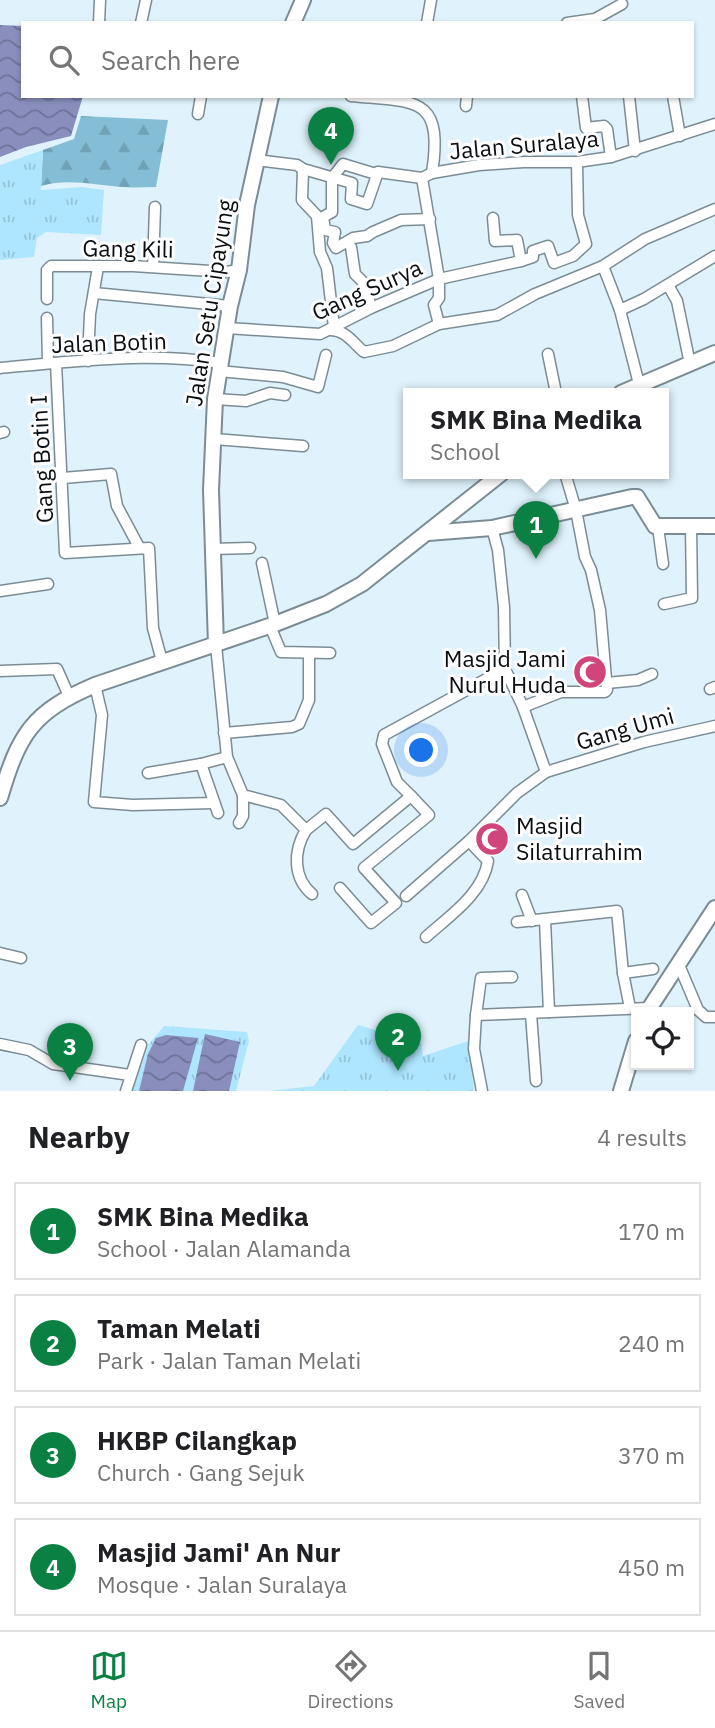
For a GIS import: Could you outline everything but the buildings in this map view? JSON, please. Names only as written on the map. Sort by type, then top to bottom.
[{"type":"street","points":[[99,21],[100,0]]},
{"type":"street","points":[[141,21],[146,0]]},
{"type":"street","points":[[294,21],[303,0]]},
{"type":"street","points":[[427,21],[431,0]]},
{"type":"street","points":[[580,21],[595,19],[622,4]]},
{"type":"street","points":[[198,114],[201,98]]},
{"type":"street","name":"Jalan Setu Cipayung","points":[[216,645],[211,490],[215,399],[256,160],[271,98]]},
{"type":"street","name":"Jalan Suralaya","points":[[371,98],[418,101],[426,111],[433,123],[435,149],[427,175],[524,162],[577,162],[611,157],[715,124]]},
{"type":"street","points":[[582,98],[586,128],[606,128],[611,157]]},
{"type":"street","points":[[629,98],[635,150]]},
{"type":"street","points":[[673,98],[680,136]]},
{"type":"street","points":[[256,160],[297,165],[352,183],[351,199],[367,204],[376,174]]},
{"type":"street","name":"Gang Surya","points":[[227,328],[312,335],[439,279],[521,261],[533,257],[533,251],[548,246],[555,264],[573,256],[586,244],[578,215],[577,162]]},
{"type":"street","points":[[430,219],[401,220],[367,236],[353,238],[336,248],[333,243],[335,232],[323,227],[323,217],[332,212],[332,178],[343,164],[376,174],[427,175],[439,279],[439,298],[434,305],[439,324]]},
{"type":"street","points":[[303,169],[302,200],[317,216],[320,252],[327,268],[332,328],[365,352],[393,346],[439,324],[497,315],[535,294],[603,266],[645,239],[715,209]]},
{"type":"street","points":[[153,267],[155,207]]},
{"type":"street","points":[[493,218],[495,241],[516,240],[521,261]]},
{"type":"street","points":[[351,247],[355,274],[365,284],[370,308]]},
{"type":"street","points":[[620,310],[715,256]]},
{"type":"street","points":[[603,266],[620,310],[639,384]]},
{"type":"street","name":"Gang Kili","points":[[47,299],[48,267],[153,267],[226,272],[239,270]]},
{"type":"street","points":[[88,361],[90,314],[98,267]]},
{"type":"street","points":[[668,285],[677,301],[690,364]]},
{"type":"street","points":[[94,293],[230,306]]},
{"type":"street","name":"Gang Botin I","points":[[47,318],[63,478],[65,553],[139,547]]},
{"type":"street","points":[[631,388],[715,353]]},
{"type":"street","points":[[548,354],[555,388]]},
{"type":"street","name":"Jalan Botin","points":[[0,368],[159,359],[283,377],[318,387],[326,355]]},
{"type":"street","points":[[215,399],[246,401],[272,393],[285,395]]},
{"type":"street","points":[[214,439],[303,446]]},
{"type":"street","points":[[63,478],[111,474],[117,506],[139,547],[148,547],[150,551],[153,628],[162,661]]},
{"type":"street","points":[[0,798],[13,756],[26,732],[51,708],[69,696],[326,604],[362,584],[495,479]]},
{"type":"street","points":[[523,707],[561,692],[605,692],[607,683],[600,610],[567,479]]},
{"type":"street","points":[[428,533],[492,528],[637,498],[653,524],[658,527],[715,526]]},
{"type":"street","points":[[664,604],[692,598],[691,525]]},
{"type":"street","points":[[658,527],[663,564]]},
{"type":"street","points":[[492,528],[498,550],[504,607],[505,669],[523,707],[546,772]]},
{"type":"street","points":[[212,549],[250,548]]},
{"type":"street","points":[[262,563],[273,625],[281,652],[330,653]]},
{"type":"street","points":[[0,591],[48,584]]},
{"type":"street","points":[[216,645],[227,757],[243,795],[243,816],[239,823]]},
{"type":"street","points":[[225,733],[292,727],[299,724],[309,700],[309,653]]},
{"type":"street","points":[[0,671],[57,669],[69,696]]},
{"type":"street","points":[[341,888],[371,923],[396,903],[364,867],[429,816],[397,782],[382,744],[384,736],[505,669]]},
{"type":"street","points":[[607,683],[638,680],[652,674]]},
{"type":"street","points":[[95,685],[102,715],[94,802],[216,808],[201,764]]},
{"type":"street","name":"Gang Umi","points":[[406,897],[469,842],[517,793],[546,772],[644,741],[715,726]]},
{"type":"street","points":[[148,773],[227,757]]},
{"type":"street","points":[[243,795],[281,804],[306,830]]},
{"type":"street","points":[[312,894],[302,886],[298,876],[297,860],[306,830],[326,814],[354,844],[411,796]]},
{"type":"street","points":[[426,937],[479,886],[488,861],[469,842]]},
{"type":"street","points":[[522,895],[532,921]]},
{"type":"street","points":[[476,1015],[630,1008],[623,973],[617,911],[517,922]]},
{"type":"street","points":[[650,1007],[714,914]]},
{"type":"street","points":[[545,920],[549,1012]]},
{"type":"street","points":[[0,953],[21,958]]},
{"type":"street","points":[[679,965],[698,1010],[705,1017],[715,1017]]},
{"type":"street","points":[[623,973],[653,969]]},
{"type":"street","points":[[482,1091],[474,1049],[481,978],[512,977]]},
{"type":"street","points":[[531,1013],[536,1081]]},
{"type":"street","points":[[0,1044],[29,1051],[53,1064],[130,1075]]},
{"type":"street","points":[[126,1091],[141,1045]]},
{"type":"street","points":[[621,1091],[631,1058]]},
{"type":"green space","points":[[81,116],[168,120],[156,187],[71,182],[41,186],[43,150],[74,139]]},
{"type":"green space","points":[[43,150],[41,190],[82,187],[104,190],[101,235],[46,232],[37,238],[34,257],[0,260],[0,165]]},
{"type":"green space","points":[[358,1025],[421,1043],[423,1056],[468,1041],[474,1091],[269,1091],[314,1086]]},
{"type":"green space","points":[[164,1026],[247,1032],[249,1041],[236,1091],[132,1091],[149,1044]]},
{"type":"water","points":[[0,25],[21,26],[21,98],[82,98],[71,136],[26,147],[0,157]]},
{"type":"water","points":[[205,1034],[240,1042],[229,1091],[193,1091]]},
{"type":"water","points":[[166,1035],[198,1038],[183,1091],[139,1091],[148,1054],[156,1038]]},
{"type":"place","name":"Masjid Jami' An Nur","points":[[331,165]]},
{"type":"place","name":"SMK Bina Medika","points":[[536,559]]},
{"type":"place","name":"Masjid Jami Nurul Huda","points":[[590,672]]},
{"type":"place","name":"Masjid Silaturrahim","points":[[492,839]]},
{"type":"place","name":"Taman Melati","points":[[398,1071]]},
{"type":"place","name":"HKBP Cilangkap","points":[[70,1081]]}]
